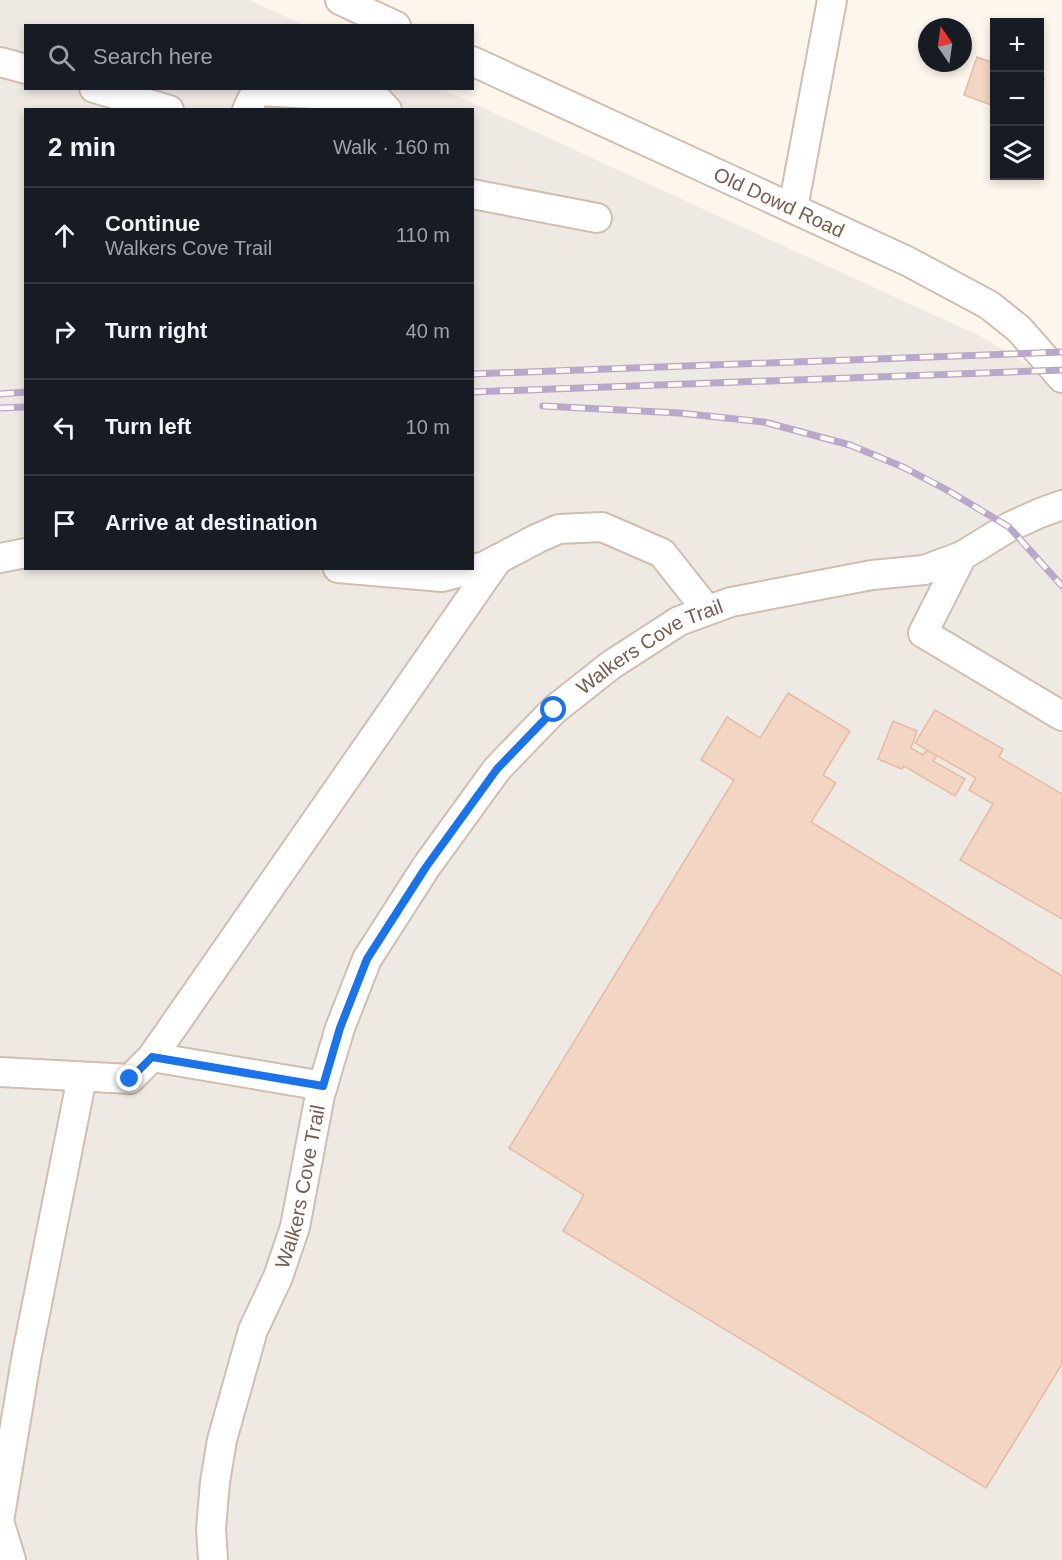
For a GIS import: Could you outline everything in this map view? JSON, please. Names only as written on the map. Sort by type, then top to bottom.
[{"type":"street","points":[[340,0],[392,24]]},
{"type":"street","points":[[794,208],[832,0]]},
{"type":"street","points":[[0,62],[24,68]]},
{"type":"street","name":"Old Dowd Road","points":[[474,62],[907,261],[989,305],[1020,329],[1062,378]]},
{"type":"street","points":[[101,90],[163,108]]},
{"type":"street","points":[[248,108],[256,91],[381,98]]},
{"type":"street","points":[[474,194],[597,218]]},
{"type":"street","name":"Walkers Cove Trail","points":[[213,1560],[211,1529],[222,1440],[253,1330],[278,1277],[295,1227],[323,1086],[340,1028],[367,959],[426,867],[497,769],[554,710],[611,664],[679,621],[731,602],[872,575],[924,570],[962,556],[1009,527],[1062,505]]},
{"type":"street","points":[[474,569],[485,566],[560,529],[602,527],[662,553],[707,610]]},
{"type":"street","points":[[0,558],[24,553]]},
{"type":"street","points":[[962,556],[922,633],[1062,716]]},
{"type":"street","points":[[0,1072],[130,1079],[152,1057],[498,559]]},
{"type":"street","points":[[361,570],[442,577],[469,570]]},
{"type":"street","points":[[152,1057],[323,1086]]},
{"type":"street","points":[[0,1515],[27,1354],[82,1077]]},
{"type":"street","points":[[0,1524],[10,1560]]},
{"type":"shaded area","points":[[0,0],[249,0],[303,24],[24,24],[24,90],[444,90],[982,337],[1062,385],[1062,1560],[0,1560]]},
{"type":"building","points":[[977,57],[990,62],[990,105],[964,95]]},
{"type":"building","points":[[788,693],[850,731],[823,775],[836,783],[811,822],[1062,976],[1062,1364],[986,1488],[563,1231],[584,1195],[509,1148],[734,780],[701,760],[727,717],[760,738]]},
{"type":"building","points":[[935,710],[1003,749],[999,757],[1062,794],[1062,919],[960,860],[993,804],[969,790],[976,778],[915,743]]},
{"type":"building","points":[[893,721],[917,731],[911,748],[923,755],[927,750],[937,756],[933,761],[965,779],[955,796],[904,766],[902,769],[878,759]]},
{"type":"railway","points":[[474,374],[1062,352]]},
{"type":"railway","points":[[474,392],[1062,370]]},
{"type":"railway","points":[[0,394],[24,392]]},
{"type":"railway","points":[[543,406],[679,413],[764,422],[850,445],[903,467],[1009,527],[1062,586]]},
{"type":"railway","points":[[0,408],[24,407]]},
{"type":"route","points":[[130,1079],[152,1057],[323,1086],[340,1028],[367,959],[426,867],[497,769],[554,710]]}]
